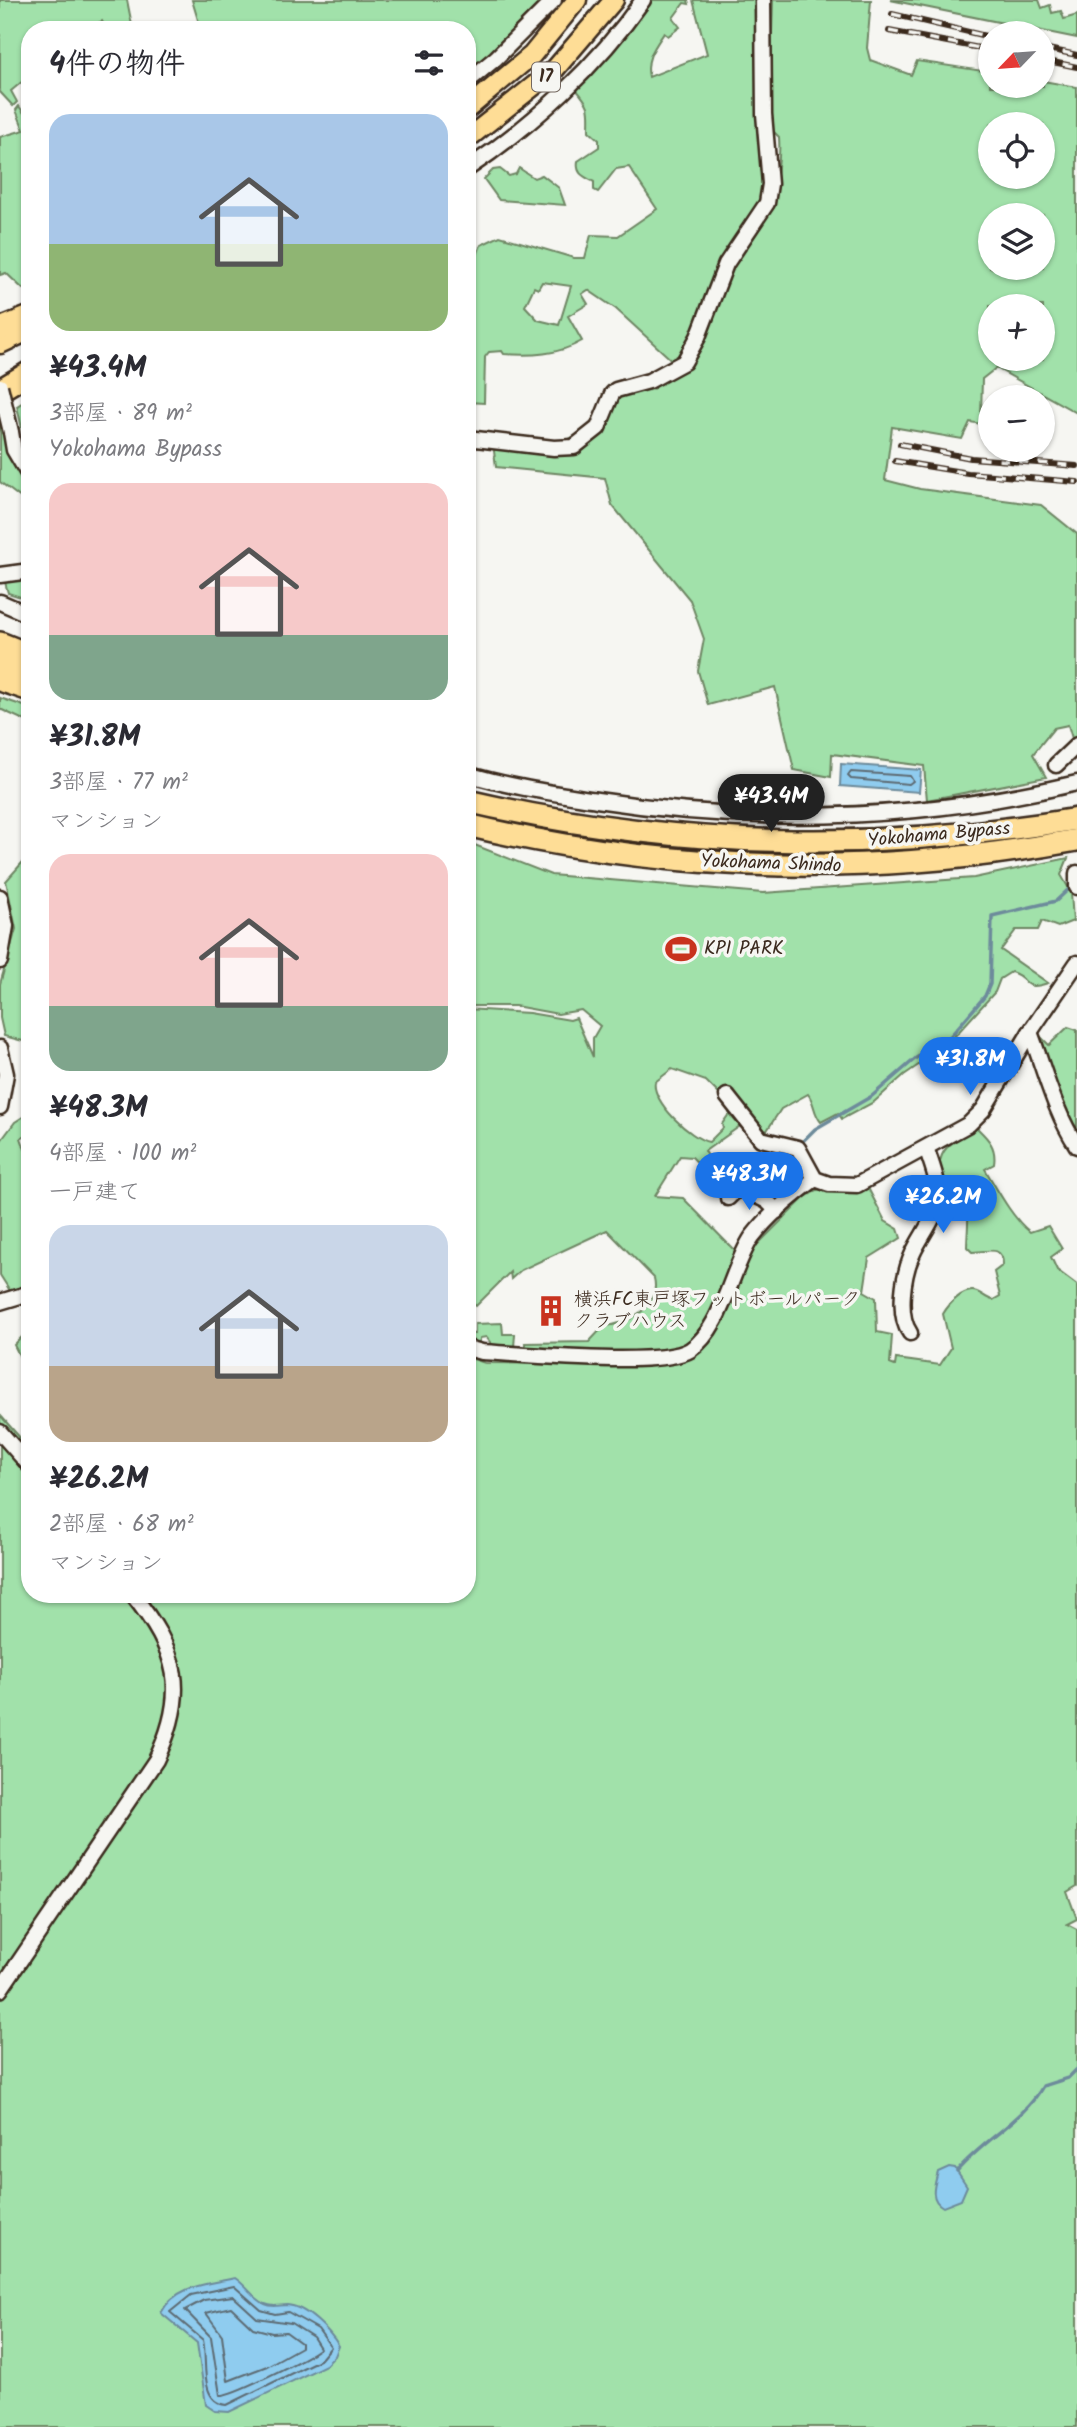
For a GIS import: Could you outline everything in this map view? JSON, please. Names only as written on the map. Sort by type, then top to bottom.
[{"type":"highway","points":[[0,329],[21,321]]},
{"type":"highway","points":[[0,386],[21,374]]},
{"type":"highway","points":[[0,643],[21,651]]},
{"type":"highway","points":[[0,660],[21,668]]},
{"type":"highway","points":[[0,680],[21,687]]},
{"type":"highway","name":"Yokohama Bypass","points":[[476,803],[580,823],[651,833],[818,843],[935,837],[1077,819]]},
{"type":"highway","name":"Yokohama Shindo","points":[[476,827],[540,843],[624,856],[777,867],[986,856],[1077,840]]},
{"type":"main road","name":"17","points":[[476,102],[532,55],[577,0]]},
{"type":"main road","name":"17","points":[[476,132],[555,69],[614,1]]},
{"type":"main road","points":[[0,344],[21,334]]},
{"type":"street","points":[[476,75],[554,0]]},
{"type":"street","points":[[476,439],[554,448],[574,447],[598,428],[616,390],[649,380],[684,362],[709,312],[726,264],[768,203],[770,184],[764,114],[763,0]]},
{"type":"street","points":[[476,163],[509,139],[570,85],[640,4]]},
{"type":"street","points":[[0,386],[14,450],[21,462]]},
{"type":"street","points":[[0,575],[21,572]]},
{"type":"street","points":[[0,602],[21,611]]},
{"type":"street","points":[[1056,765],[1077,745]]},
{"type":"street","points":[[476,776],[534,790],[679,812],[807,818],[923,811],[1016,797],[1077,783]]},
{"type":"street","points":[[1077,873],[1077,887]]},
{"type":"street","points":[[0,897],[6,926],[0,961]]},
{"type":"street","points":[[727,1096],[761,1139],[798,1149],[815,1179],[829,1184],[857,1185],[927,1150],[969,1124],[983,1110],[1030,1032],[1077,963]]},
{"type":"street","points":[[1030,1032],[1048,1078],[1058,1116],[1077,1146]]},
{"type":"street","points":[[0,1048],[6,1074],[0,1107]]},
{"type":"street","points":[[909,1333],[902,1322],[911,1256],[937,1207],[938,1198],[927,1150]]},
{"type":"street","points":[[476,1350],[634,1358],[674,1355],[690,1349],[718,1311],[752,1238],[777,1211],[815,1179]]},
{"type":"street","points":[[738,1188],[767,1201],[777,1211]]},
{"type":"street","points":[[0,1302],[21,1296]]},
{"type":"street","points":[[0,1432],[21,1456]]},
{"type":"street","points":[[0,1990],[156,1760],[168,1735],[175,1711],[176,1680],[169,1650],[156,1625],[139,1603]]},
{"type":"green space","points":[[0,0],[127,0],[131,21],[21,21],[21,83],[11,91],[17,102],[13,106],[0,92]]},
{"type":"green space","points":[[192,0],[543,0],[498,50],[476,69],[476,21],[198,21]]},
{"type":"green space","points":[[649,0],[688,0],[689,4],[684,3],[673,18],[680,27],[668,36],[664,33],[654,49],[649,59],[649,77],[707,54],[693,0],[760,0],[766,195],[696,336],[677,365],[616,309],[588,290],[582,294],[588,304],[568,316],[582,341],[544,354],[489,352],[485,357],[484,403],[476,403],[476,257],[481,245],[500,236],[574,258],[585,258],[591,235],[618,236],[657,209],[629,167],[616,169],[598,192],[594,190],[594,182],[579,172],[578,161],[599,147],[599,140],[589,131],[585,100],[576,89]],"holes":[[[542,282],[571,286],[559,325],[538,320],[525,306],[534,287],[538,289]]]},
{"type":"green space","points":[[773,0],[871,0],[867,48],[870,60],[911,75],[917,61],[978,70],[978,98],[1055,98],[1055,83],[1077,87],[1077,413],[1055,401],[1055,385],[1027,385],[1001,371],[1055,371],[1055,294],[978,294],[978,371],[992,371],[982,379],[982,385],[978,385],[978,423],[970,422],[962,439],[892,427],[885,480],[920,489],[1041,505],[1077,534],[1077,755],[1068,725],[1054,728],[1033,754],[1046,777],[927,800],[924,766],[832,754],[831,777],[794,770],[775,687],[708,705],[698,671],[704,639],[690,600],[612,505],[605,478],[496,467],[492,435],[559,444],[595,426],[614,398],[687,364],[722,280],[772,193],[777,176],[779,137],[769,127]]},
{"type":"green space","points":[[890,0],[1039,0],[1042,8],[1050,5],[1052,13],[1061,11],[1064,19],[1077,15],[1077,38],[1055,34],[1055,21],[993,21]]},
{"type":"green space","points":[[19,106],[21,109],[21,122],[16,110]]},
{"type":"green space","points":[[21,131],[21,287],[6,273],[0,275],[0,137]]},
{"type":"green space","points":[[519,168],[534,178],[542,175],[559,188],[565,205],[499,200],[484,179],[493,170],[500,169],[509,176],[516,174]]},
{"type":"green space","points":[[21,404],[21,424],[17,406]]},
{"type":"green space","points":[[0,412],[21,462],[21,498],[0,482]]},
{"type":"green space","points":[[21,579],[21,597],[8,593],[5,582]]},
{"type":"green space","points":[[0,698],[21,705],[21,719],[0,709]]},
{"type":"green space","points":[[476,846],[551,875],[763,893],[974,878],[1068,858],[1061,875],[1071,892],[1073,921],[1058,927],[1042,921],[1038,930],[1016,930],[1001,950],[1048,983],[1030,985],[1011,972],[1000,979],[995,992],[945,1047],[904,1075],[874,1102],[842,1119],[838,1113],[821,1122],[808,1094],[781,1109],[764,1135],[731,1089],[718,1093],[706,1081],[672,1069],[655,1082],[655,1090],[666,1109],[683,1127],[701,1139],[709,1142],[723,1128],[722,1124],[729,1114],[740,1126],[705,1151],[714,1166],[705,1171],[692,1157],[680,1156],[655,1196],[683,1198],[738,1254],[704,1322],[684,1344],[672,1351],[526,1351],[525,1343],[589,1342],[604,1326],[632,1318],[648,1305],[655,1288],[654,1278],[607,1230],[521,1270],[511,1279],[510,1272],[476,1306],[476,1010],[529,1013],[570,1020],[576,1018],[593,1057],[593,1038],[600,1026],[581,1010],[558,1014],[515,1006],[476,1006]]},
{"type":"green space","points":[[21,864],[21,1041],[4,1036],[0,1018],[0,984],[16,929],[6,881]]},
{"type":"green space","points":[[1068,1027],[1077,1030],[1077,1138],[1059,1099],[1035,1031],[1049,1045]]},
{"type":"green space","points":[[21,1118],[21,1288],[12,1294],[0,1275],[0,1142]]},
{"type":"green space","points":[[974,1125],[992,1146],[994,1164],[985,1169],[1005,1203],[1030,1232],[1048,1226],[1062,1249],[1051,1257],[1057,1270],[1077,1285],[1077,1886],[1067,1892],[1077,1919],[1067,1924],[1077,1929],[1077,2427],[0,2427],[0,1415],[21,1439],[21,1603],[476,1603],[476,1360],[485,1363],[598,1364],[678,1360],[723,1309],[755,1247],[804,1198],[819,1189],[858,1192],[867,1186],[885,1221],[898,1229],[901,1238],[869,1258],[864,1291],[876,1298],[877,1332],[892,1335],[890,1364],[895,1366],[896,1359],[940,1365],[951,1348],[943,1314],[949,1306],[957,1297],[972,1291],[993,1300],[1000,1296],[994,1272],[1003,1265],[1000,1254],[993,1251],[972,1252],[967,1247],[968,1212],[964,1196],[958,1188],[938,1175],[945,1150]]},
{"type":"green space","points":[[502,1323],[503,1334],[515,1334],[514,1347],[494,1347],[486,1337],[480,1338],[479,1348],[476,1347],[476,1324]]},
{"type":"green space","points":[[21,1338],[21,1359],[14,1345]]},
{"type":"water","points":[[841,764],[921,770],[919,792],[840,786]]},
{"type":"water","points":[[949,2167],[955,2168],[967,2186],[961,2200],[943,2207],[934,2196],[934,2187],[938,2172]]},
{"type":"water","points":[[235,2278],[265,2304],[294,2306],[309,2314],[330,2333],[339,2346],[335,2356],[326,2365],[229,2412],[215,2411],[206,2405],[197,2343],[161,2313],[167,2304],[183,2291]]},
{"type":"waterway","points":[[804,1140],[815,1129],[872,1096],[916,1058],[948,1039],[985,996],[990,984],[992,916],[1056,901],[1072,886]]},
{"type":"waterway","points":[[957,2171],[1014,2120],[1043,2086],[1068,2078],[1077,2069]]},
{"type":"railway","points":[[892,14],[978,34]]},
{"type":"railway","points":[[889,31],[978,48]]},
{"type":"railway","points":[[1055,50],[1077,55]]},
{"type":"railway","points":[[1055,62],[1077,67]]},
{"type":"railway","points":[[900,444],[971,458],[1077,466]]},
{"type":"railway","points":[[895,461],[968,473],[1077,482]]},
{"type":"place","name":"KPI PARK","points":[[681,949]]},
{"type":"place","name":"横浜FC東戸塚フットボールパーク クラブハウス","points":[[551,1311]]}]
